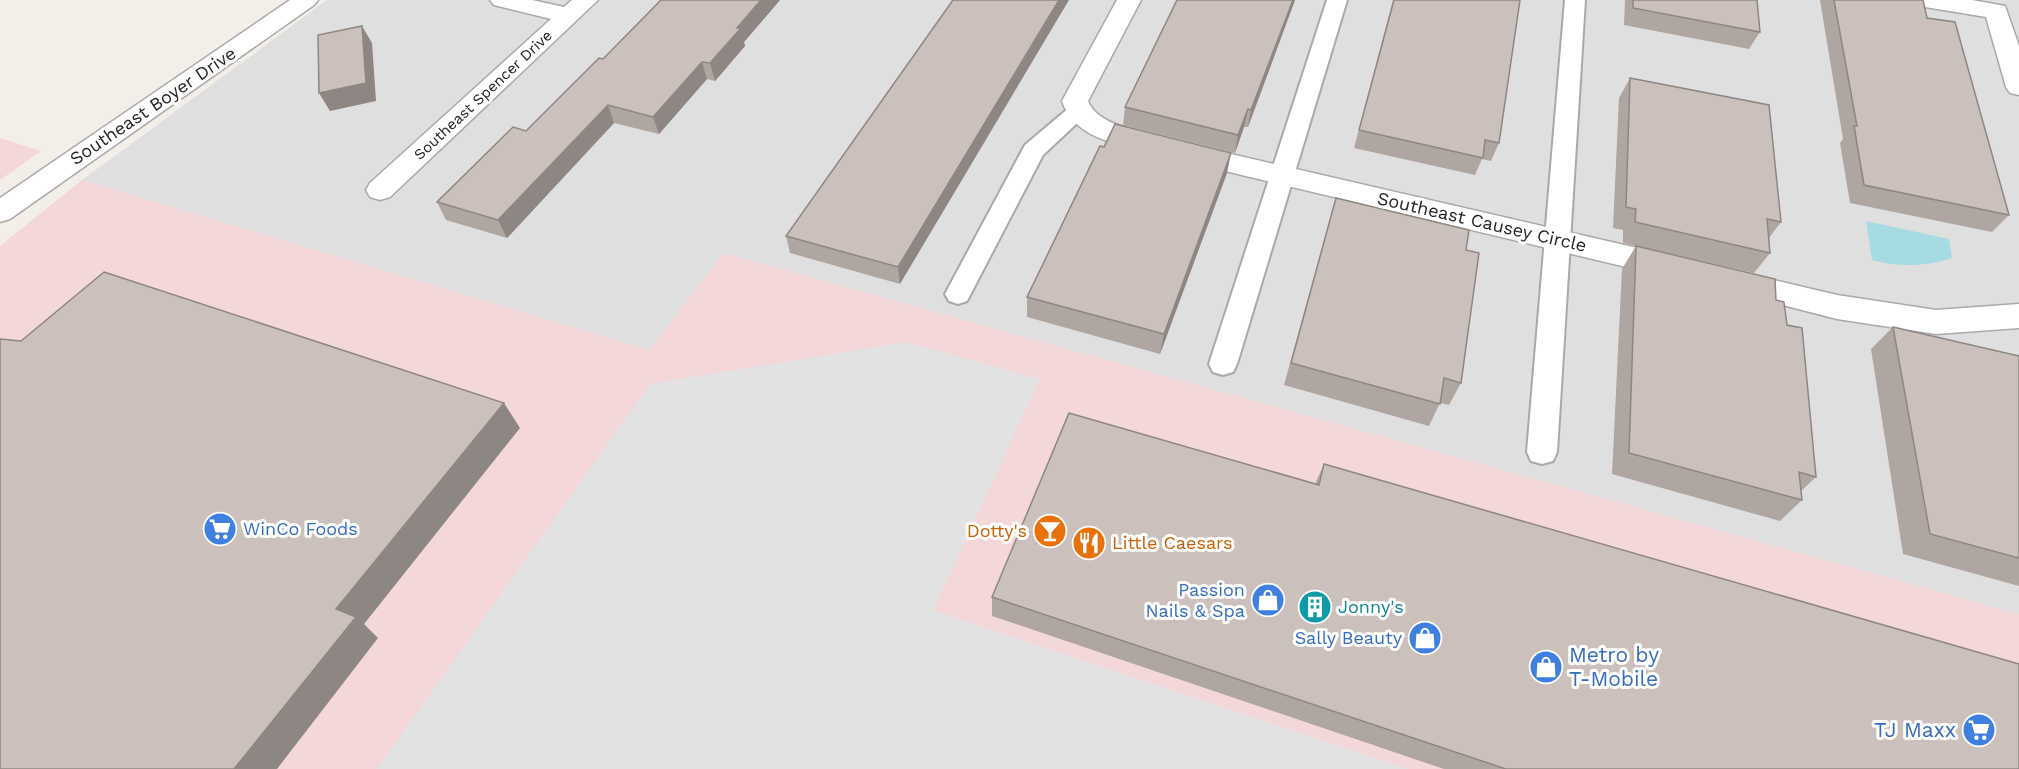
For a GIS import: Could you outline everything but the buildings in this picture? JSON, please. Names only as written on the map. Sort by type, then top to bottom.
[{"type":"street","name":"Southeast Boyer Drive","points":[[0,212],[306,0]]},
{"type":"street","points":[[502,0],[578,8]]},
{"type":"street","points":[[1077,112],[1075,101],[1129,0]]},
{"type":"street","points":[[1924,0],[2001,5],[2019,87]]},
{"type":"street","name":"Southeast Spencer Drive","points":[[381,190],[578,8]]},
{"type":"street","name":"Southeast Causey Circle","points":[[1077,112],[1087,122],[1132,140],[1837,307],[1936,322],[2019,316]]},
{"type":"lane","points":[[1223,364],[1337,0]]},
{"type":"lane","points":[[1542,452],[1575,0]]},
{"type":"lane","points":[[958,294],[1033,151],[1077,112]]},
{"type":"shaded area","points":[[327,0],[2019,0],[2019,614],[724,253],[649,350],[82,180]]},
{"type":"shaded area","points":[[0,138],[41,151],[0,180]]},
{"type":"shaded area","points":[[82,180],[649,350],[724,253],[2019,614],[2019,769],[0,769],[0,246]]},
{"type":"shaded area","points":[[906,342],[1040,379],[933,610],[1409,769],[377,769],[650,384]]},
{"type":"water","points":[[1866,221],[1949,239],[1952,258],[1912,265],[1872,260]]},
{"type":"place","name":"WinCo Foods","points":[[220,529]]},
{"type":"place","name":"Dotty's","points":[[1050,531]]},
{"type":"place","name":"Little Caesars","points":[[1089,543]]},
{"type":"place","name":"Passion Nails & Spa","points":[[1268,600]]},
{"type":"place","name":"Jonny's","points":[[1315,607]]},
{"type":"place","name":"Sally Beauty","points":[[1425,638]]},
{"type":"place","name":"Metro by T-Mobile","points":[[1546,667]]},
{"type":"place","name":"TJ Maxx","points":[[1979,730]]}]
